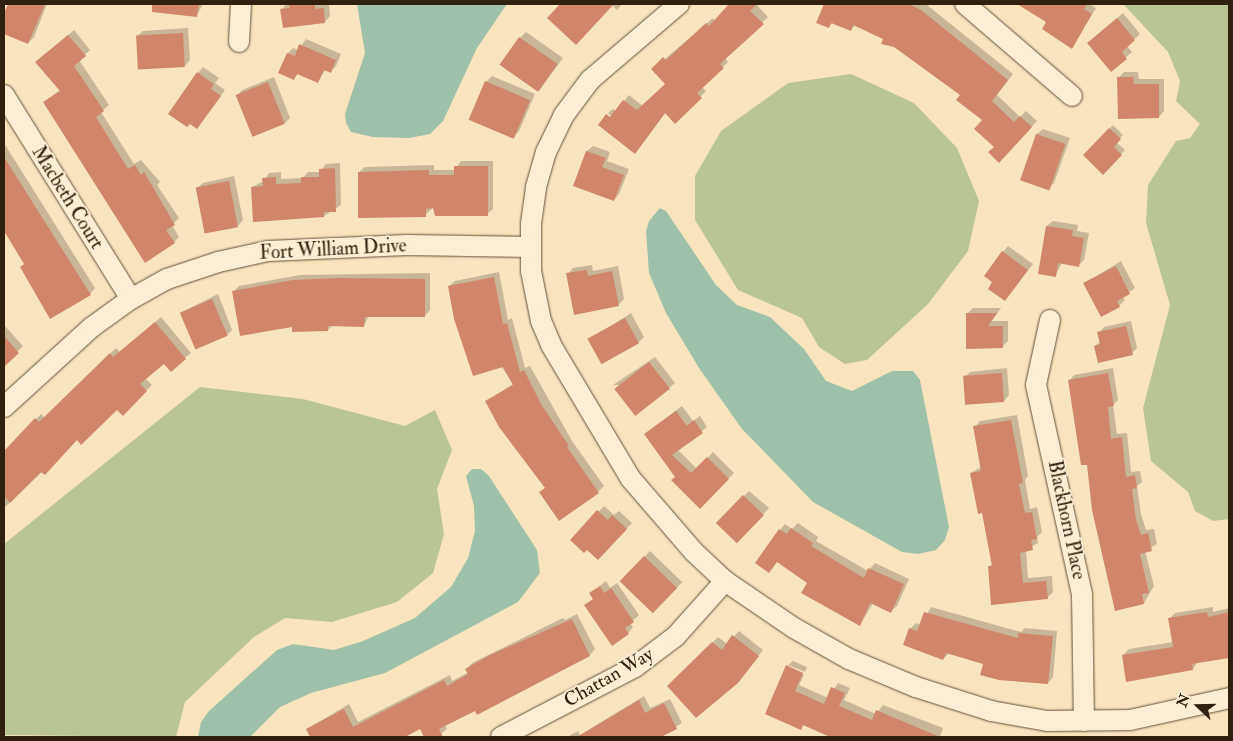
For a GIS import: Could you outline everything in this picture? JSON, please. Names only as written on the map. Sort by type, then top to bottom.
[{"type":"street","points":[[239,42],[241,4]]},
{"type":"street","points":[[679,4],[590,80],[564,115],[546,152],[536,188],[531,247],[534,295],[541,321],[582,399],[631,479],[689,546],[725,581],[794,628],[849,659],[916,687],[991,711],[1047,721],[1130,720],[1229,698]]},
{"type":"street","points":[[965,4],[1072,96]]},
{"type":"street","name":"Macbeth Court","points":[[4,95],[131,299]]},
{"type":"street","name":"Fort William Drive","points":[[4,407],[92,327],[131,299],[167,279],[218,262],[268,251],[407,245],[531,247]]},
{"type":"street","name":"Blackhorn Place","points":[[1050,320],[1036,385],[1082,595],[1084,722]]},
{"type":"street","name":"Chattan Way","points":[[501,737],[635,667],[676,636],[725,581]]},
{"type":"shaded area","points":[[357,4],[507,4],[477,48],[443,121],[430,134],[409,138],[373,137],[351,132],[346,123],[345,114],[365,53]]},
{"type":"shaded area","points":[[1123,4],[1229,4],[1229,519],[1213,521],[1195,511],[1188,492],[1151,461],[1143,408],[1170,305],[1146,223],[1148,185],[1176,141],[1190,138],[1200,124],[1176,101],[1180,81],[1168,52]]},
{"type":"shaded area","points":[[851,74],[914,103],[957,148],[979,201],[968,251],[928,304],[867,360],[845,364],[819,347],[802,318],[738,290],[695,220],[695,176],[721,131],[788,83]]},
{"type":"shaded area","points":[[660,208],[666,211],[716,285],[737,305],[770,317],[804,349],[826,381],[852,391],[892,371],[913,371],[920,380],[949,527],[945,540],[936,550],[918,554],[902,552],[813,502],[742,429],[699,368],[666,313],[649,273],[646,231],[649,221]]},
{"type":"shaded area","points":[[200,387],[303,399],[405,426],[435,410],[452,450],[437,489],[444,534],[433,573],[397,602],[332,622],[285,618],[254,637],[185,702],[176,737],[4,735],[4,544]]},
{"type":"shaded area","points":[[472,469],[481,469],[489,476],[537,550],[540,573],[518,602],[385,673],[311,693],[280,707],[250,737],[198,737],[201,722],[209,711],[277,650],[293,644],[334,650],[363,641],[415,618],[451,587],[468,558],[475,531],[474,506],[466,476]]},
{"type":"building","points":[[8,4],[45,4],[28,44],[4,34],[4,13]]},
{"type":"building","points":[[152,4],[199,4],[197,17],[152,12]]},
{"type":"building","points":[[289,4],[315,4],[315,9],[324,8],[325,23],[283,28],[280,9],[290,8]]},
{"type":"building","points":[[560,4],[614,4],[576,45],[547,18]]},
{"type":"building","points":[[729,4],[757,4],[750,11],[764,24],[720,64],[724,68],[697,93],[702,98],[675,124],[665,113],[635,154],[598,125],[606,114],[610,117],[623,100],[637,110],[665,84],[651,69],[663,57],[666,60],[706,23],[709,26]]},
{"type":"building","points":[[824,4],[908,4],[921,10],[1008,80],[992,101],[1014,122],[1020,116],[1032,127],[999,163],[988,152],[994,147],[974,129],[982,120],[956,100],[960,95],[894,47],[881,44],[883,39],[853,25],[851,31],[831,23],[829,28],[816,23]]},
{"type":"building","points":[[1017,4],[1087,4],[1084,9],[1092,14],[1072,49],[1042,29],[1046,22]]},
{"type":"building","points":[[1117,18],[1135,40],[1122,52],[1127,59],[1111,72],[1087,43]]},
{"type":"building","points":[[183,33],[185,67],[138,69],[136,35]]},
{"type":"building","points":[[68,35],[86,56],[74,66],[104,111],[96,117],[128,169],[135,165],[141,175],[144,172],[175,225],[166,230],[175,243],[145,263],[43,102],[60,91],[35,62]]},
{"type":"building","points":[[519,37],[558,64],[538,92],[499,65]]},
{"type":"building","points":[[299,44],[336,60],[331,73],[324,70],[318,83],[297,74],[294,80],[278,73],[287,53],[295,56]]},
{"type":"building","points":[[197,72],[214,84],[211,89],[221,96],[197,129],[190,124],[187,127],[168,114]]},
{"type":"building","points":[[1117,77],[1133,77],[1134,84],[1159,84],[1159,118],[1118,119]]},
{"type":"building","points":[[485,81],[530,100],[514,139],[469,120]]},
{"type":"building","points":[[268,82],[285,124],[252,137],[236,95]]},
{"type":"building","points":[[1109,128],[1121,139],[1114,147],[1122,155],[1103,175],[1083,155]]},
{"type":"building","points":[[1036,134],[1065,144],[1049,190],[1020,180]]},
{"type":"building","points":[[586,151],[606,158],[602,167],[624,175],[614,201],[573,186]]},
{"type":"building","points":[[4,157],[91,295],[50,319],[20,267],[24,264],[4,231]]},
{"type":"building","points":[[454,166],[488,166],[488,216],[435,216],[433,208],[426,209],[426,217],[358,218],[358,172],[429,170],[429,175],[454,175]]},
{"type":"building","points":[[335,168],[336,212],[324,212],[324,217],[253,222],[251,187],[263,186],[262,178],[276,177],[276,184],[301,183],[301,177],[319,177],[319,169]]},
{"type":"building","points":[[229,181],[238,227],[205,234],[196,187]]},
{"type":"building","points":[[1046,226],[1073,230],[1072,236],[1084,238],[1079,267],[1058,263],[1056,277],[1038,274]]},
{"type":"building","points":[[1002,251],[1028,270],[1005,301],[988,289],[992,282],[984,276]]},
{"type":"building","points":[[1116,266],[1130,294],[1117,301],[1120,307],[1101,317],[1083,283]]},
{"type":"building","points":[[587,270],[588,276],[612,271],[619,306],[574,315],[566,273]]},
{"type":"building","points":[[494,277],[503,324],[507,323],[520,372],[524,370],[541,404],[569,446],[567,447],[599,493],[559,521],[539,492],[545,488],[499,427],[485,401],[513,385],[503,367],[473,376],[454,319],[448,286]]},
{"type":"building","points":[[338,278],[425,279],[425,317],[365,317],[364,327],[328,326],[328,331],[292,332],[292,327],[240,336],[232,291],[293,280]]},
{"type":"building","points":[[212,299],[228,336],[195,349],[180,313]]},
{"type":"building","points":[[966,313],[997,313],[988,326],[1003,326],[1003,348],[966,349]]},
{"type":"building","points":[[625,318],[639,343],[601,364],[587,339]]},
{"type":"building","points":[[155,322],[186,359],[171,372],[164,364],[140,384],[147,391],[123,416],[117,410],[81,445],[77,440],[45,475],[41,472],[10,503],[4,496],[4,451],[35,418],[39,422],[110,353],[113,357]]},
{"type":"building","points":[[1126,326],[1133,355],[1098,363],[1094,346],[1100,344],[1097,332]]},
{"type":"building","points":[[4,336],[19,353],[4,367]]},
{"type":"building","points":[[649,362],[670,389],[635,416],[614,389]]},
{"type":"building","points":[[1002,373],[1004,402],[965,405],[963,376]]},
{"type":"building","points":[[1108,373],[1114,406],[1108,407],[1111,439],[1122,437],[1126,477],[1135,475],[1137,488],[1132,489],[1136,520],[1141,535],[1148,533],[1152,551],[1140,554],[1149,593],[1142,594],[1144,604],[1115,611],[1092,510],[1087,465],[1081,465],[1068,380]]},
{"type":"building","points":[[676,411],[687,426],[694,420],[703,433],[672,455],[691,473],[707,457],[729,479],[700,509],[671,480],[675,477],[644,434]]},
{"type":"building","points":[[1011,420],[1023,483],[1019,484],[1025,513],[1032,512],[1037,539],[1031,540],[1033,550],[1020,553],[1023,583],[1046,581],[1048,599],[991,605],[988,566],[992,566],[982,513],[978,514],[970,473],[981,471],[973,426]]},
{"type":"building","points":[[743,495],[764,515],[737,543],[716,523]]},
{"type":"building","points":[[597,510],[608,520],[612,515],[627,529],[598,560],[587,550],[584,553],[570,540]]},
{"type":"building","points":[[791,528],[813,543],[811,546],[864,578],[868,568],[904,584],[891,613],[870,603],[860,626],[801,593],[807,583],[777,562],[769,573],[755,563],[779,529],[787,534]]},
{"type":"building","points":[[644,556],[677,588],[653,613],[620,581]]},
{"type":"building","points":[[600,586],[604,593],[611,588],[634,622],[625,628],[629,634],[612,646],[584,605],[593,599],[589,593]]},
{"type":"building","points":[[924,612],[1018,638],[1018,633],[1053,636],[1048,684],[999,680],[980,675],[983,664],[946,653],[943,660],[903,645],[909,628],[917,631]]},
{"type":"building","points":[[1207,612],[1208,617],[1229,612],[1229,658],[1192,664],[1193,670],[1126,682],[1122,655],[1173,647],[1168,618]]},
{"type":"building","points":[[572,619],[590,656],[477,715],[475,711],[439,729],[443,737],[424,737],[420,729],[405,737],[310,737],[306,729],[344,709],[353,727],[444,680],[447,686],[468,674],[465,669],[490,655]]},
{"type":"building","points":[[732,635],[759,656],[738,683],[696,718],[667,686],[712,642],[722,650]]},
{"type":"building","points":[[786,665],[803,673],[795,691],[824,704],[831,687],[845,693],[839,706],[872,720],[876,710],[940,737],[830,737],[803,725],[801,730],[765,714]]},
{"type":"building","points":[[639,700],[645,713],[664,703],[677,729],[661,737],[577,737]]}]
